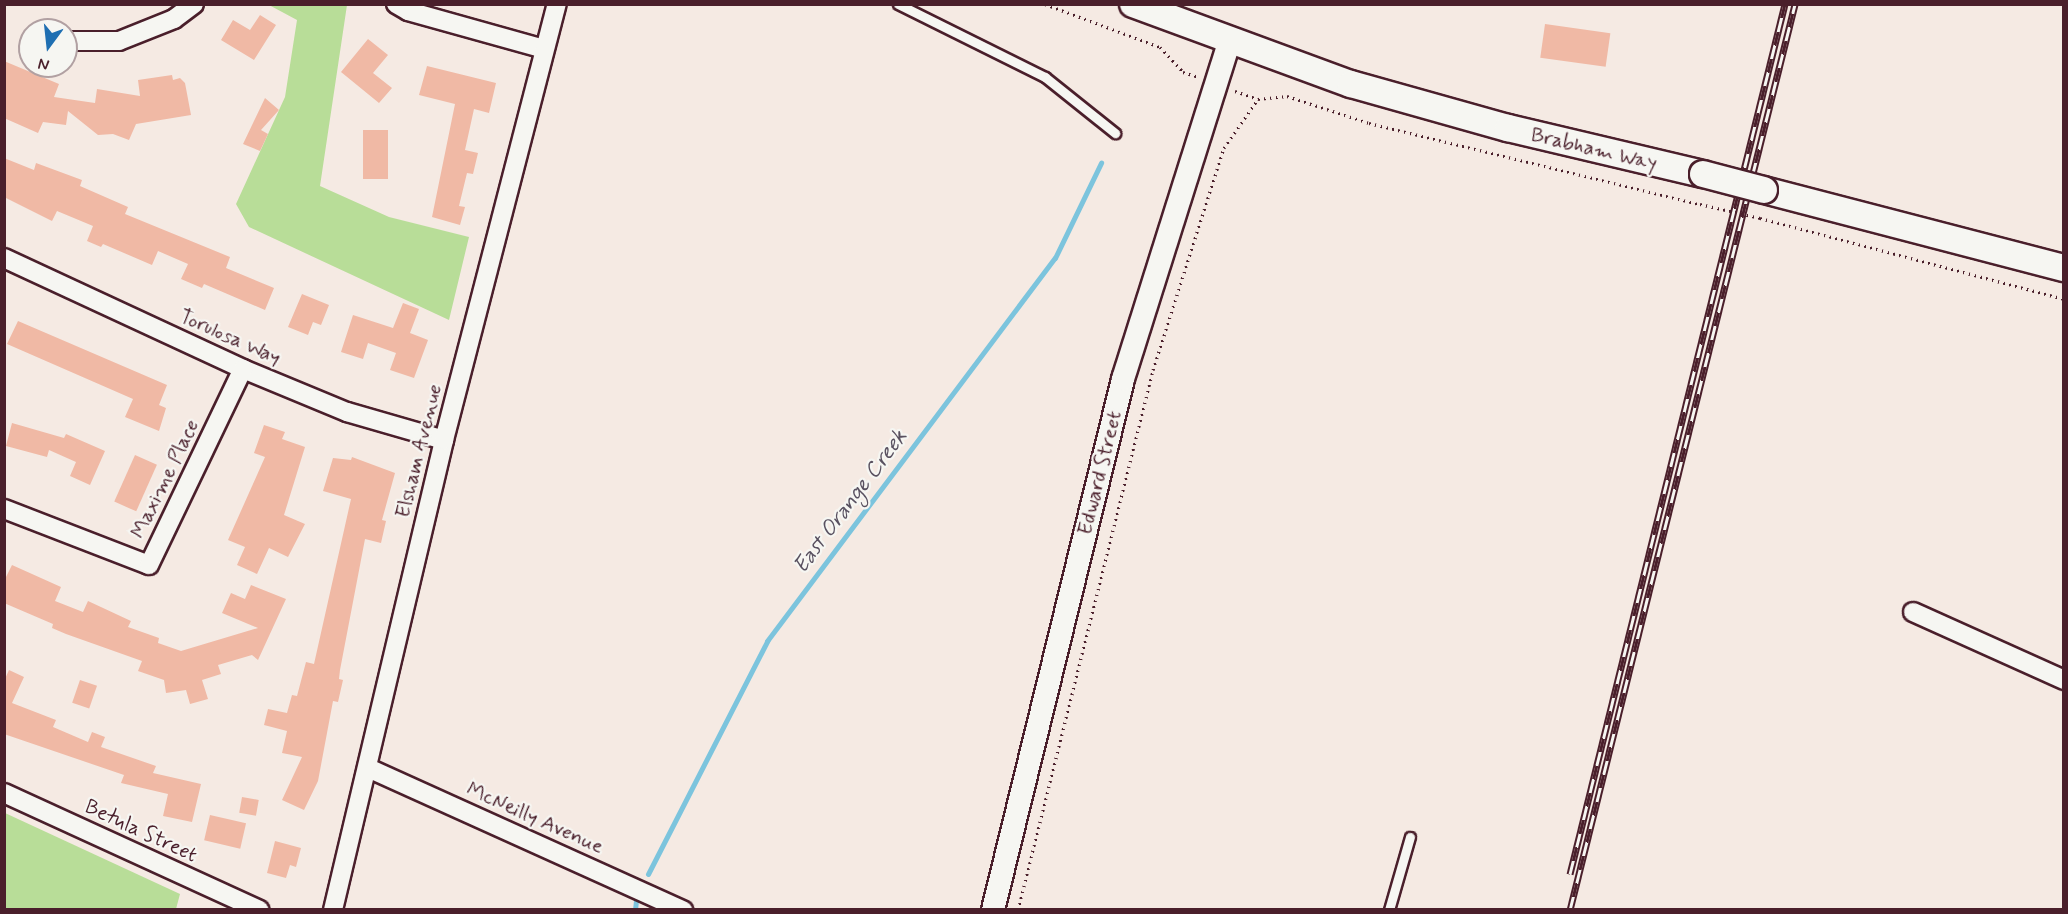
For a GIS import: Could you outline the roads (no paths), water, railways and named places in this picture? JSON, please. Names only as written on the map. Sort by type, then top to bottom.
[{"type":"main road","name":"Brabham Way","points":[[1133,4],[1229,42],[1352,84],[1508,129],[1703,174],[2064,268]]},
{"type":"street","points":[[78,41],[119,40],[174,19],[194,4]]},
{"type":"street","points":[[396,4],[408,11],[544,49]]},
{"type":"street","name":"Elsham Avenue","points":[[333,909],[444,440],[557,4]]},
{"type":"street","name":"Edward Street","points":[[993,909],[1123,379],[1229,42]]},
{"type":"street","name":"Torulosa Way","points":[[4,258],[243,369],[347,412],[444,440]]},
{"type":"street","name":"Maxime Place","points":[[4,509],[149,565],[243,369]]},
{"type":"street","points":[[1913,612],[2064,680]]},
{"type":"street","name":"McNeilly Avenue","points":[[368,768],[683,909]]},
{"type":"street","name":"Betula Street","points":[[4,793],[259,909]]},
{"type":"lane","points":[[897,4],[1046,77],[1115,133]]},
{"type":"lane","points":[[1389,909],[1410,837]]},
{"type":"waterway","name":"East Orange Creek","points":[[648,874],[767,641],[1055,258],[1101,163]]},
{"type":"waterway","name":"East Orange Creek","points":[[635,910],[636,901]]},
{"type":"railway","points":[[1570,874],[1785,4]]},
{"type":"railway","points":[[1570,910],[1795,4]]}]
